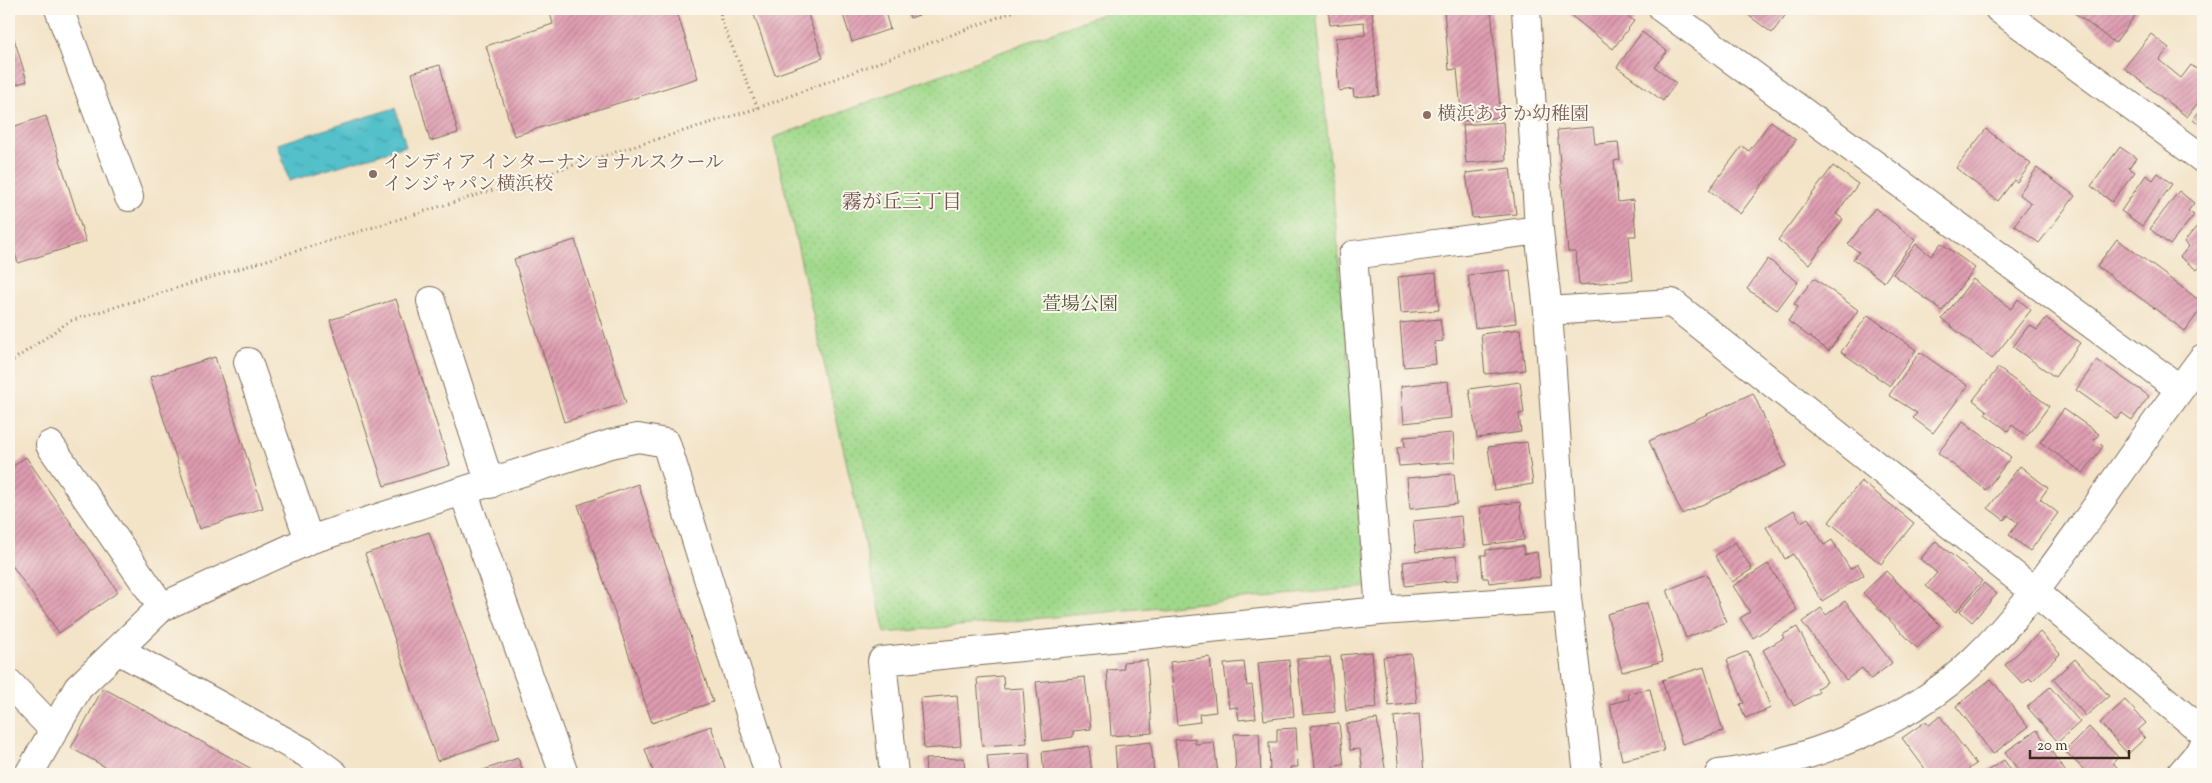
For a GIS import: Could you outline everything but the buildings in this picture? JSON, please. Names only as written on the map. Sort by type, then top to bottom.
[{"type":"street","points":[[59,9],[129,198]]},
{"type":"street","points":[[1526,9],[1539,230],[1548,311],[1567,598],[1588,774]]},
{"type":"street","points":[[1663,9],[2180,389]]},
{"type":"street","points":[[1999,9],[2203,159]]},
{"type":"street","points":[[1380,611],[1353,255],[1539,230]]},
{"type":"street","points":[[431,301],[490,484]]},
{"type":"street","points":[[1548,311],[1672,303],[2035,592],[2203,732]]},
{"type":"street","points":[[1719,774],[1755,770],[1840,744],[1916,706],[1973,662],[2035,592],[2203,358]]},
{"type":"street","points":[[248,362],[309,540]]},
{"type":"street","points":[[28,774],[78,688],[162,607],[309,540],[490,484],[610,444],[638,438],[666,443],[769,774]]},
{"type":"street","points":[[50,445],[162,607]]},
{"type":"street","points":[[464,491],[564,774]]},
{"type":"street","points":[[894,774],[882,660],[1380,611],[1567,598]]},
{"type":"street","points":[[118,650],[306,753],[334,774]]},
{"type":"street","points":[[9,683],[53,729]]},
{"type":"street","points":[[2181,774],[2203,748]]},
{"type":"path","points":[[720,9],[721,20],[758,108]]},
{"type":"path","points":[[9,363],[70,321],[758,108],[1020,9]]},
{"type":"green space","name":"萱場公園","points":[[1115,9],[1316,9],[1369,587],[885,633],[773,138]]},
{"type":"water","points":[[395,108],[406,146],[289,181],[278,144]]},
{"type":"place","name":"横浜あすか幼稚園","points":[[1427,115]]},
{"type":"place","name":"インディア インターナショナルスクール インジャパン横浜校","points":[[373,174]]},
{"type":"district","name":"霧が丘三丁目","points":[[902,203]]}]
